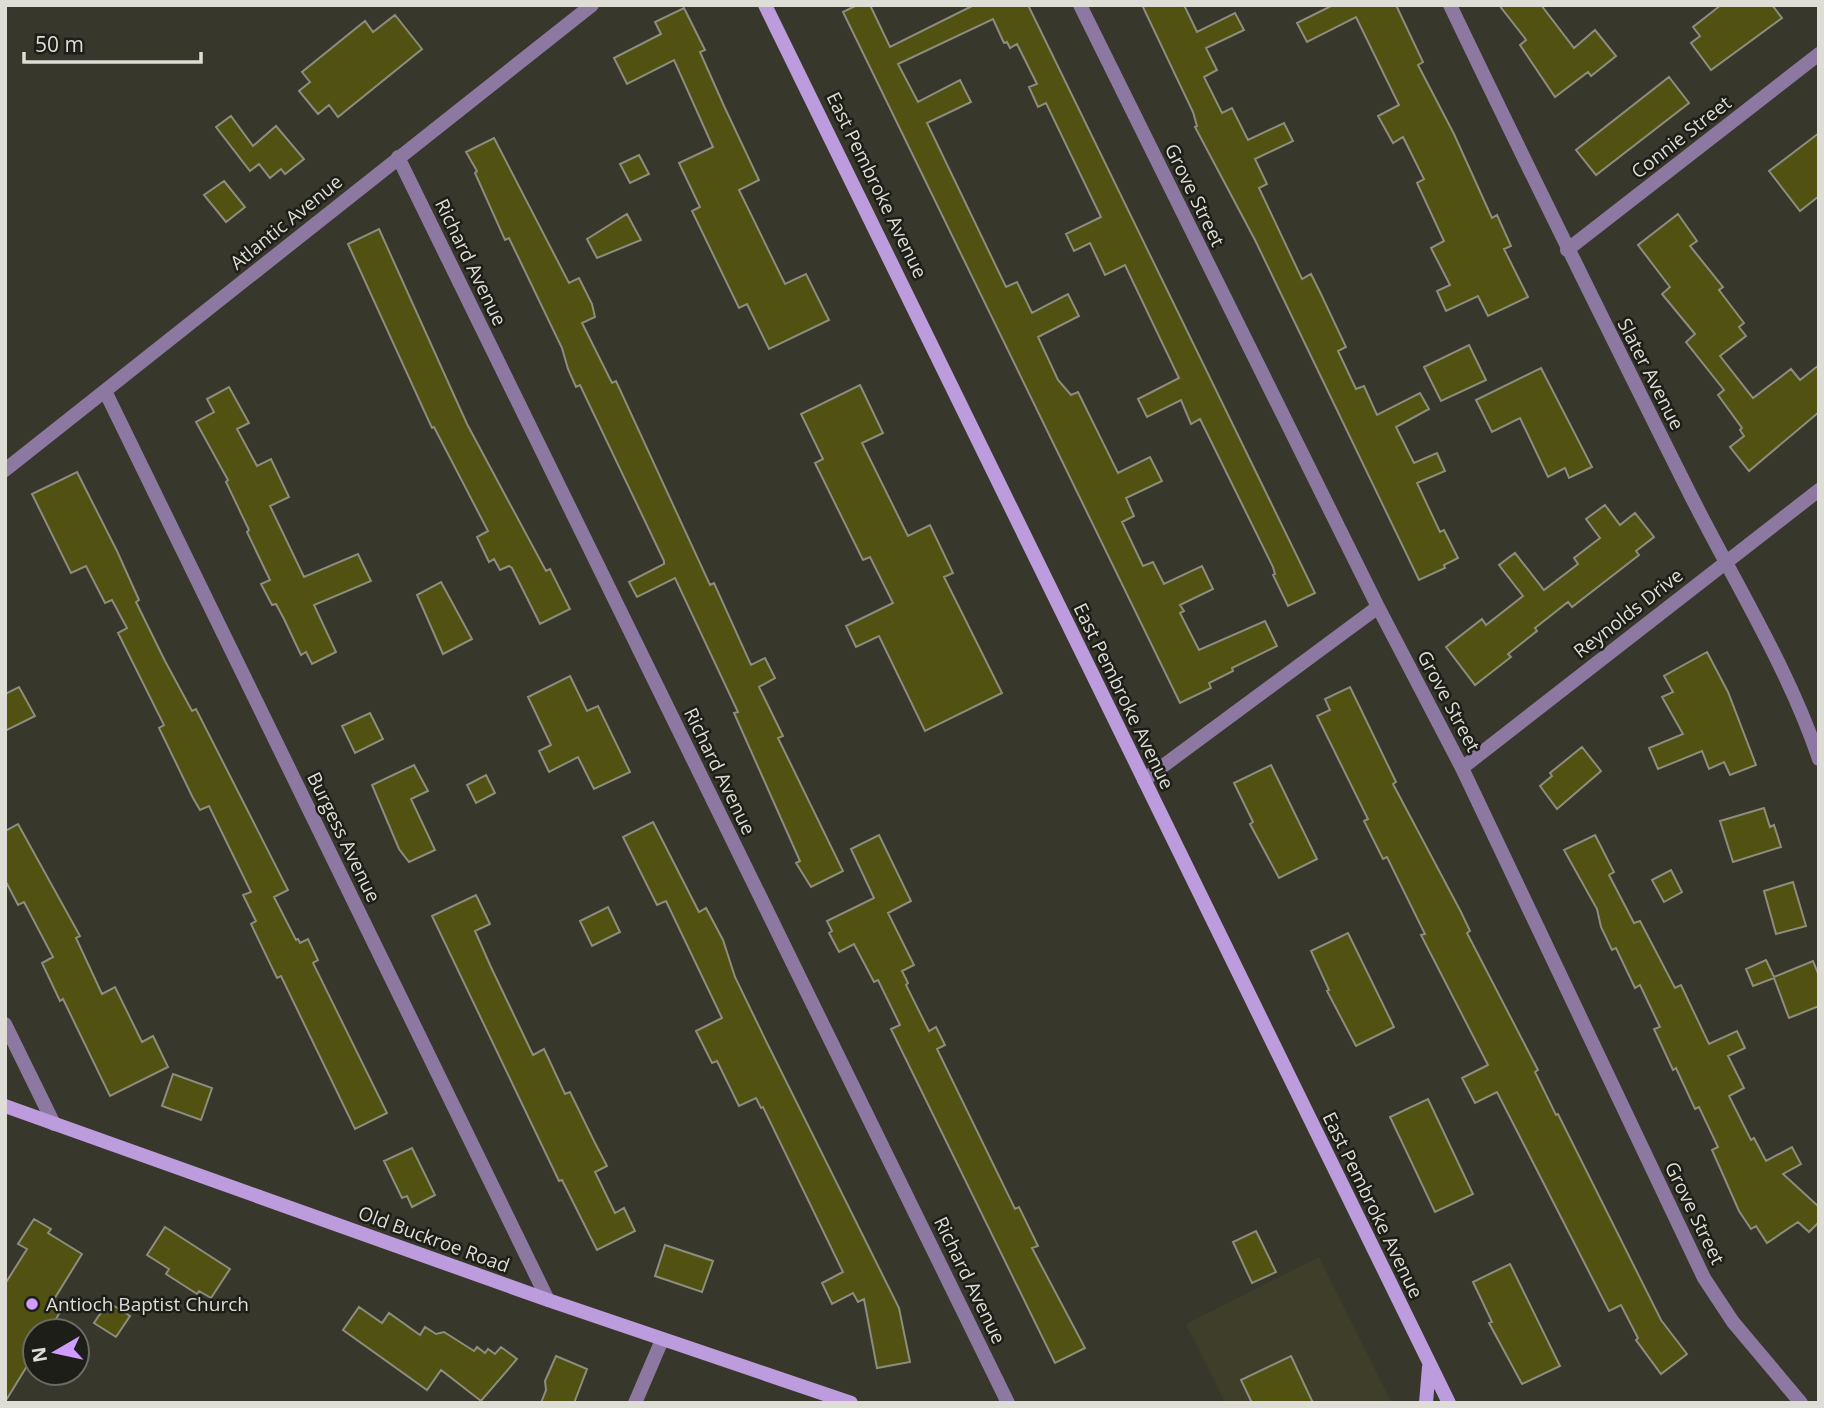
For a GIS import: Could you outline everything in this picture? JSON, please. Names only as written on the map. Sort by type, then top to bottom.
[{"type":"main road","name":"East Pembroke Avenue","points":[[765,5],[1449,1403]]},
{"type":"main road","name":"Old Buckroe Road","points":[[5,1106],[548,1300],[851,1403]]},
{"type":"main road","points":[[1426,1403],[1429,1366]]},
{"type":"street","name":"Atlantic Avenue","points":[[5,470],[398,156],[592,5]]},
{"type":"street","name":"Grove Street","points":[[1080,5],[1378,607],[1462,768],[1704,1278],[1733,1322],[1801,1403]]},
{"type":"street","name":"Slater Avenue","points":[[1450,5],[1567,250],[1724,563],[1783,673],[1819,759]]},
{"type":"street","name":"Connie Street","points":[[1567,250],[1819,54]]},
{"type":"street","name":"Richard Avenue","points":[[398,156],[1008,1403]]},
{"type":"street","name":"Burgess Avenue","points":[[105,391],[548,1300]]},
{"type":"street","name":"Reynolds Drive","points":[[1462,768],[1819,489]]},
{"type":"street","points":[[1144,780],[1378,607]]},
{"type":"street","points":[[5,1024],[54,1124]]},
{"type":"street","points":[[635,1403],[662,1339]]},
{"type":"shaded area","points":[[1319,1257],[1392,1403],[1225,1403],[1186,1324]]},
{"type":"building","points":[[857,5],[870,5],[890,47],[974,5],[1028,5],[1315,593],[1288,606],[1273,575],[1273,567],[1200,419],[1191,424],[1181,400],[1147,417],[1138,399],[1179,378],[1125,265],[1105,275],[1090,243],[1074,251],[1066,234],[1101,217],[1046,103],[1038,107],[1029,87],[1037,84],[1017,44],[1010,48],[1007,42],[1004,43],[993,19],[898,64],[918,102],[960,80],[971,102],[927,123],[1006,287],[1017,282],[1032,313],[1068,294],[1079,316],[1038,337],[1058,380],[1071,395],[1078,392],[1118,473],[1150,457],[1162,481],[1126,498],[1134,516],[1122,522],[1143,566],[1153,562],[1164,584],[1202,566],[1213,589],[1180,605],[1184,611],[1180,613],[1199,650],[1265,621],[1277,646],[1232,668],[1233,671],[1209,683],[1211,688],[1180,703],[843,12]]},
{"type":"building","points":[[1142,5],[1184,5],[1197,32],[1235,13],[1244,30],[1206,48],[1217,70],[1204,77],[1222,113],[1232,108],[1248,140],[1284,123],[1293,141],[1255,159],[1267,184],[1259,188],[1302,279],[1311,274],[1320,292],[1346,347],[1338,351],[1356,389],[1364,386],[1377,415],[1420,393],[1429,409],[1396,427],[1414,463],[1437,453],[1445,471],[1417,483],[1440,532],[1444,530],[1458,558],[1444,565],[1445,568],[1419,580],[1255,240],[1195,127],[1197,126],[1193,112]]},
{"type":"building","points":[[1333,5],[1396,5],[1423,62],[1418,65],[1454,134],[1492,218],[1497,215],[1511,246],[1504,249],[1528,297],[1488,316],[1478,296],[1446,311],[1437,291],[1450,285],[1431,248],[1444,241],[1417,183],[1424,179],[1403,137],[1393,143],[1378,116],[1399,105],[1356,17],[1307,42],[1297,23]]},
{"type":"building","points":[[1499,5],[1541,5],[1574,48],[1595,30],[1616,56],[1591,76],[1588,72],[1555,97],[1520,45],[1526,40]]},
{"type":"building","points":[[1721,5],[1772,5],[1782,18],[1711,70],[1691,43],[1700,36],[1693,27]]},
{"type":"building","points":[[684,8],[705,50],[700,52],[759,180],[739,190],[785,284],[806,274],[829,320],[769,349],[747,304],[739,308],[692,211],[700,207],[679,163],[713,147],[674,60],[627,84],[614,58],[661,34],[655,22]]},
{"type":"building","points":[[395,15],[422,49],[338,117],[329,105],[318,114],[299,91],[310,82],[302,72],[365,21],[373,32]]},
{"type":"building","points":[[1669,77],[1689,103],[1596,175],[1576,150]]},
{"type":"building","points":[[231,116],[253,146],[276,126],[304,159],[285,174],[281,169],[270,178],[259,164],[250,171],[216,127]]},
{"type":"building","points":[[1819,133],[1819,196],[1800,211],[1769,171]]},
{"type":"building","points":[[494,138],[569,283],[579,278],[592,304],[595,317],[582,323],[612,383],[616,381],[710,585],[714,583],[751,665],[765,658],[775,678],[759,687],[783,736],[778,738],[843,871],[811,887],[796,863],[800,861],[734,713],[738,712],[675,578],[637,597],[629,582],[664,564],[664,561],[580,385],[576,387],[562,348],[509,238],[505,240],[475,173],[477,171],[466,152]]},
{"type":"building","points":[[639,155],[649,174],[630,183],[620,164]]},
{"type":"building","points":[[224,181],[245,207],[226,222],[204,195]]},
{"type":"building","points":[[627,214],[641,240],[597,258],[587,239]]},
{"type":"building","points":[[1678,214],[1697,241],[1690,246],[1723,287],[1719,290],[1744,323],[1739,327],[1746,336],[1720,356],[1753,398],[1791,369],[1800,380],[1819,365],[1819,412],[1749,471],[1730,447],[1744,436],[1740,430],[1742,428],[1718,395],[1724,390],[1686,342],[1695,334],[1662,294],[1670,287],[1638,245]]},
{"type":"building","points":[[379,229],[467,424],[546,571],[550,569],[570,609],[540,624],[512,568],[509,566],[500,570],[494,559],[489,562],[477,537],[488,531],[434,427],[432,428],[348,244]]},
{"type":"building","points":[[1469,345],[1486,380],[1441,401],[1424,367]]},
{"type":"building","points":[[1541,368],[1592,467],[1569,478],[1565,468],[1548,477],[1520,418],[1492,432],[1476,400]]},
{"type":"building","points":[[860,385],[883,433],[862,443],[908,536],[930,525],[953,573],[944,577],[1002,693],[925,731],[879,636],[856,647],[846,626],[893,603],[870,557],[863,560],[815,463],[823,459],[801,414]]},
{"type":"building","points":[[229,387],[249,423],[237,429],[257,466],[271,459],[289,497],[270,506],[304,577],[358,554],[371,581],[314,605],[336,652],[312,664],[306,652],[301,655],[276,604],[272,605],[261,584],[270,580],[226,482],[228,480],[196,422],[214,412],[207,399]]},
{"type":"building","points":[[77,472],[117,551],[139,600],[136,602],[165,661],[192,711],[196,709],[288,890],[274,897],[296,940],[300,943],[308,939],[318,960],[313,963],[387,1113],[355,1129],[281,976],[277,978],[251,924],[256,921],[243,895],[251,892],[209,806],[200,810],[159,728],[164,725],[118,633],[127,628],[112,600],[105,603],[86,566],[71,573],[32,494]]},
{"type":"building","points":[[1605,505],[1620,525],[1635,513],[1654,537],[1636,551],[1639,555],[1572,607],[1568,602],[1535,628],[1537,631],[1508,654],[1511,657],[1475,685],[1446,647],[1482,619],[1486,625],[1523,596],[1499,565],[1515,553],[1544,590],[1578,564],[1574,558],[1600,538],[1586,519]]},
{"type":"building","points":[[441,582],[472,639],[443,654],[417,595]]},
{"type":"building","points":[[1707,652],[1728,692],[1756,765],[1730,775],[1724,762],[1709,769],[1702,751],[1658,769],[1649,748],[1683,734],[1662,697],[1673,692],[1664,676]]},
{"type":"building","points":[[570,676],[587,711],[598,706],[630,772],[594,789],[578,757],[549,772],[539,751],[551,745],[528,697]]},
{"type":"building","points":[[19,687],[35,716],[5,731],[5,694]]},
{"type":"building","points":[[1350,687],[1396,782],[1393,784],[1461,912],[1470,931],[1467,933],[1538,1070],[1535,1072],[1556,1115],[1558,1114],[1661,1320],[1687,1354],[1661,1374],[1636,1340],[1638,1338],[1621,1305],[1609,1311],[1497,1092],[1475,1103],[1462,1078],[1488,1065],[1421,935],[1425,934],[1387,857],[1383,859],[1364,821],[1368,819],[1317,716],[1330,710],[1325,699]]},
{"type":"building","points":[[370,713],[383,739],[355,753],[342,726]]},
{"type":"building","points":[[1582,747],[1601,771],[1557,809],[1540,786],[1552,776],[1550,773]]},
{"type":"building","points":[[414,765],[428,791],[411,799],[435,850],[409,862],[399,849],[372,785]]},
{"type":"building","points":[[1271,765],[1317,859],[1279,878],[1250,824],[1253,822],[1234,783]]},
{"type":"building","points":[[486,775],[495,793],[476,803],[467,785]]},
{"type":"building","points":[[1764,808],[1770,827],[1774,825],[1781,847],[1733,862],[1720,821]]},
{"type":"building","points":[[653,822],[699,912],[706,908],[723,940],[735,977],[899,1308],[910,1362],[877,1368],[864,1299],[858,1302],[853,1293],[832,1304],[822,1283],[843,1272],[763,1107],[761,1108],[756,1098],[739,1106],[717,1061],[712,1063],[696,1031],[722,1018],[666,901],[657,905],[623,837]]},
{"type":"building","points":[[18,824],[80,936],[76,938],[102,994],[115,987],[142,1042],[153,1036],[168,1067],[110,1096],[63,999],[60,1001],[42,963],[53,957],[24,902],[18,905],[5,880],[5,831]]},
{"type":"building","points":[[879,835],[911,901],[888,913],[914,965],[902,971],[908,983],[906,985],[929,1031],[936,1027],[945,1045],[937,1049],[1015,1209],[1019,1207],[1038,1246],[1032,1248],[1085,1348],[1055,1363],[891,1029],[900,1025],[878,980],[874,982],[854,944],[839,952],[829,933],[832,931],[827,921],[874,898],[851,849]]},
{"type":"building","points":[[1595,835],[1614,872],[1609,875],[1634,923],[1640,921],[1675,988],[1681,985],[1709,1044],[1737,1031],[1745,1048],[1728,1056],[1744,1088],[1729,1096],[1751,1140],[1754,1138],[1766,1161],[1792,1147],[1801,1164],[1783,1174],[1819,1207],[1819,1222],[1809,1232],[1798,1222],[1767,1243],[1756,1226],[1751,1229],[1739,1211],[1712,1150],[1718,1147],[1699,1107],[1695,1109],[1676,1068],[1673,1070],[1654,1029],[1660,1027],[1640,985],[1635,988],[1616,948],[1612,950],[1601,927],[1597,909],[1564,850]]},
{"type":"building","points":[[1671,870],[1682,892],[1664,902],[1652,880]]},
{"type":"building","points":[[1793,882],[1806,926],[1776,934],[1764,891]]},
{"type":"building","points":[[476,895],[490,924],[475,931],[490,965],[533,1055],[544,1049],[565,1094],[570,1092],[607,1166],[595,1172],[615,1213],[624,1208],[635,1231],[597,1250],[562,1180],[559,1181],[432,916]]},
{"type":"building","points":[[608,907],[620,932],[592,946],[580,921]]},
{"type":"building","points":[[1348,933],[1394,1027],[1356,1046],[1327,991],[1329,990],[1311,951]]},
{"type":"building","points":[[1766,960],[1774,977],[1813,961],[1819,976],[1819,1006],[1789,1018],[1774,978],[1753,986],[1746,969]]},
{"type":"building","points":[[173,1074],[212,1088],[201,1120],[162,1106]]},
{"type":"building","points":[[1428,1099],[1473,1194],[1435,1212],[1390,1117]]},
{"type":"building","points":[[412,1148],[435,1195],[412,1207],[407,1196],[402,1198],[384,1161]]},
{"type":"building","name":"Antioch Baptist Church","points":[[34,1219],[51,1229],[48,1233],[82,1254],[53,1301],[63,1307],[57,1317],[21,1317],[21,1376],[5,1402],[5,1284],[27,1249],[18,1244]]},
{"type":"building","points":[[165,1227],[230,1269],[211,1298],[199,1291],[197,1294],[166,1274],[169,1269],[147,1255]]},
{"type":"building","points":[[1256,1231],[1276,1272],[1252,1283],[1233,1242]]},
{"type":"building","points":[[665,1245],[713,1261],[702,1292],[655,1276]]},
{"type":"building","points":[[1510,1264],[1560,1366],[1522,1384],[1489,1323],[1492,1322],[1473,1282]]},
{"type":"building","points":[[108,1302],[130,1316],[116,1337],[94,1323]]},
{"type":"building","points":[[359,1307],[382,1323],[389,1313],[420,1335],[425,1327],[436,1334],[444,1332],[474,1351],[477,1347],[485,1353],[488,1349],[495,1354],[501,1347],[517,1359],[481,1401],[441,1370],[427,1390],[343,1330]]},
{"type":"building","points":[[556,1356],[587,1369],[574,1403],[541,1403],[546,1390],[545,1381]]},
{"type":"building","points":[[1291,1356],[1313,1403],[1252,1403],[1241,1380]]},
{"type":"place","name":"Antioch Baptist Church","points":[[32,1304]]}]
